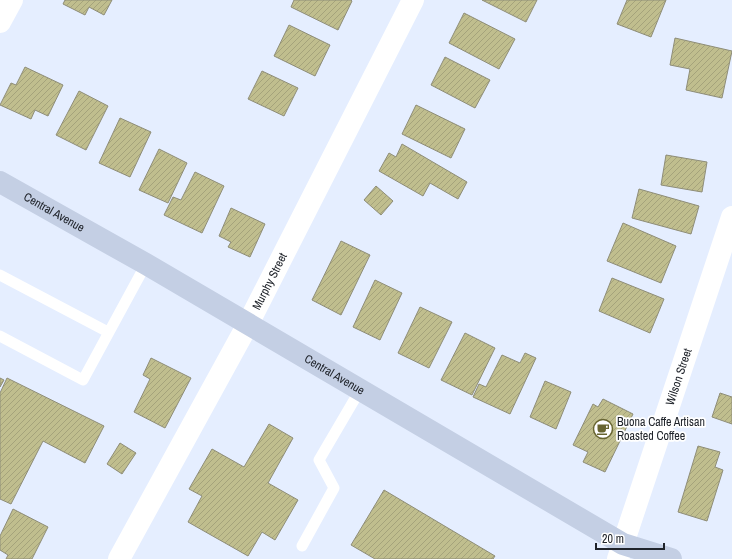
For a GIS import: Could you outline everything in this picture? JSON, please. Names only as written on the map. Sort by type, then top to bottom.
[{"type":"main road","name":"Central Avenue","points":[[0,182],[146,264],[360,390],[621,551],[671,559]]},
{"type":"street","points":[[0,22],[12,0]]},
{"type":"street","name":"Murphy Street","points":[[119,559],[248,324],[413,0]]},
{"type":"street","name":"Wilson Street","points":[[621,551],[732,217]]},
{"type":"lane","points":[[0,336],[83,380],[146,264]]},
{"type":"lane","points":[[0,275],[108,332]]},
{"type":"lane","points":[[302,546],[334,488],[319,460],[360,390]]},
{"type":"building","points":[[65,0],[112,0],[104,15],[89,7],[85,15],[63,4]]},
{"type":"building","points":[[294,0],[352,1],[338,30],[291,7]]},
{"type":"building","points":[[482,0],[537,0],[526,22]]},
{"type":"building","points":[[627,0],[666,0],[651,37],[617,24]]},
{"type":"building","points":[[464,13],[515,39],[499,69],[449,43]]},
{"type":"building","points":[[289,25],[330,45],[315,76],[274,56]]},
{"type":"building","points":[[675,38],[732,51],[722,98],[686,90],[690,69],[670,65]]},
{"type":"building","points":[[445,57],[490,80],[475,108],[431,85]]},
{"type":"building","points":[[25,67],[63,85],[48,116],[35,110],[31,119],[0,105],[11,83],[16,85]]},
{"type":"building","points":[[262,71],[298,88],[284,116],[248,99]]},
{"type":"building","points":[[79,91],[108,106],[86,150],[56,135]]},
{"type":"building","points":[[416,105],[465,129],[451,158],[402,134]]},
{"type":"building","points":[[120,118],[151,132],[130,177],[99,163]]},
{"type":"building","points":[[402,144],[467,182],[458,199],[430,183],[423,196],[379,171],[389,153],[396,157]]},
{"type":"building","points":[[159,149],[187,163],[168,203],[139,190]]},
{"type":"building","points":[[666,155],[707,162],[702,192],[661,185]]},
{"type":"building","points":[[195,172],[224,186],[202,233],[164,215],[173,197],[181,200]]},
{"type":"building","points":[[376,186],[393,201],[381,215],[364,200]]},
{"type":"building","points":[[639,189],[699,206],[691,234],[632,218]]},
{"type":"building","points":[[231,208],[265,224],[250,257],[228,247],[231,242],[219,236]]},
{"type":"building","points":[[623,223],[676,246],[661,283],[607,261]]},
{"type":"building","points":[[341,241],[370,255],[341,315],[312,300]]},
{"type":"building","points":[[612,278],[664,299],[650,333],[599,311]]},
{"type":"building","points":[[375,280],[402,293],[380,340],[353,327]]},
{"type":"building","points":[[420,307],[452,322],[429,368],[398,353]]},
{"type":"building","points":[[465,333],[495,348],[472,395],[441,380]]},
{"type":"building","points":[[525,353],[536,358],[510,414],[473,397],[479,384],[486,387],[502,355],[520,363]]},
{"type":"building","points":[[151,358],[191,378],[165,428],[134,412],[150,379],[143,375]]},
{"type":"building","points":[[0,378],[4,380],[0,387]]},
{"type":"building","points":[[7,378],[104,426],[85,463],[43,441],[11,504],[0,499],[0,393]]},
{"type":"building","points":[[545,381],[571,392],[556,429],[530,417]]},
{"type":"building","points":[[720,393],[732,397],[732,424],[712,417]]},
{"type":"building","name":"Buona Caffe Artisan Roasted Coffee","points":[[603,399],[633,414],[605,472],[583,462],[588,452],[573,445],[593,404],[598,407]]},
{"type":"building","points":[[269,424],[293,438],[268,483],[298,500],[275,540],[262,532],[248,556],[188,522],[202,496],[189,489],[212,449],[244,467]]},
{"type":"building","points":[[120,443],[136,453],[122,474],[107,464]]},
{"type":"building","points":[[698,446],[720,452],[715,467],[723,470],[707,521],[678,512]]},
{"type":"building","points":[[384,490],[495,556],[493,559],[375,559],[351,545]]},
{"type":"building","points":[[13,509],[48,527],[32,559],[6,559],[8,555],[0,550],[0,536]]},
{"type":"place","name":"Buona Caffe Artisan Roasted Coffee","points":[[603,429]]}]
